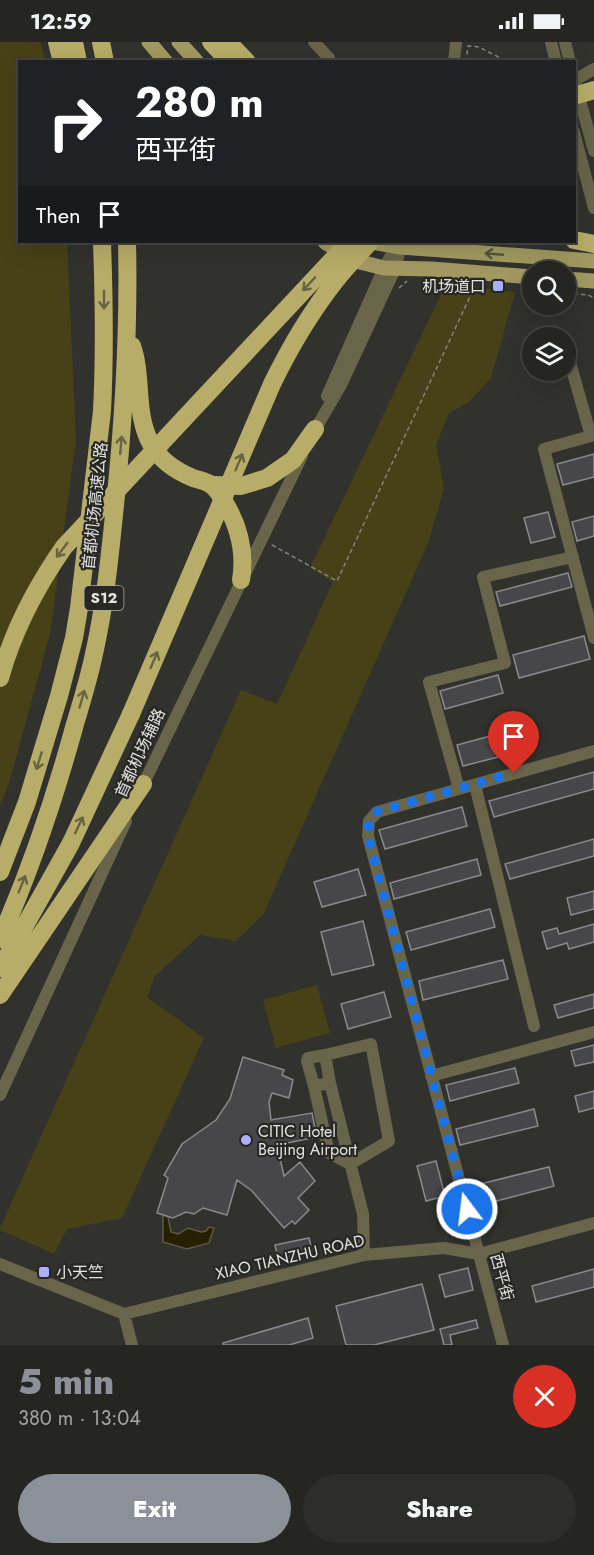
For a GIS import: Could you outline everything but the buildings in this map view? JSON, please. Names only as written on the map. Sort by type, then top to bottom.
[{"type":"highway","points":[[57,42],[62,60]]},
{"type":"highway","points":[[74,42],[78,60]]},
{"type":"highway","points":[[101,42],[105,60]]},
{"type":"highway","points":[[211,42],[228,60]]},
{"type":"highway","points":[[228,42],[245,60]]},
{"type":"highway","points":[[576,95],[594,90]]},
{"type":"highway","points":[[576,228],[594,232]]},
{"type":"highway","points":[[576,240],[594,244]]},
{"type":"highway","name":"首都机场高速公路","points":[[0,872],[30,791],[59,696],[77,624],[104,383],[102,243]]},
{"type":"highway","name":"首都机场高速公路","points":[[0,939],[48,814],[94,655],[106,586],[120,462],[124,407],[127,243]]},
{"type":"highway","points":[[0,678],[13,640],[29,605],[47,571],[64,547],[348,243]]},
{"type":"highway","points":[[0,968],[71,843],[131,714],[276,375],[295,338],[322,297],[370,243]]},
{"type":"highway","points":[[126,325],[137,363],[141,415],[147,436],[153,447],[168,464],[190,477],[213,485],[241,486],[267,478],[293,459],[315,429]]},
{"type":"highway","points":[[213,485],[229,508],[237,525],[243,559],[241,580]]},
{"type":"highway","points":[[0,995],[143,784]]},
{"type":"main road","points":[[149,42],[164,60]]},
{"type":"main road","points":[[179,42],[195,60]]},
{"type":"main road","points":[[326,243],[360,262],[389,269],[432,269],[522,276]]},
{"type":"main road","points":[[386,243],[594,261]]},
{"type":"main road","points":[[576,280],[594,281]]},
{"type":"street","points":[[314,42],[330,59]]},
{"type":"street","points":[[325,42],[330,59]]},
{"type":"street","points":[[454,60],[456,42]]},
{"type":"street","points":[[551,42],[556,60]]},
{"type":"street","points":[[565,42],[570,60]]},
{"type":"street","points":[[576,78],[594,69]]},
{"type":"street","points":[[576,83],[594,151]]},
{"type":"street","points":[[576,140],[594,208]]},
{"type":"street","name":"首都机场辅路","points":[[0,1095],[143,784],[315,429],[333,382],[389,269],[390,257],[401,244]]},
{"type":"street","points":[[575,381],[591,436],[544,449],[594,638]]},
{"type":"street","points":[[459,789],[429,682],[505,663],[483,577],[573,557]]},
{"type":"street","name":"西平街","points":[[503,1345],[368,836],[369,821],[376,812],[594,751]]},
{"type":"street","points":[[475,784],[534,1026]]},
{"type":"street","points":[[431,1076],[594,1032]]},
{"type":"street","points":[[371,1044],[389,1141],[350,1164],[329,1153],[307,1061],[308,1058],[371,1044]]},
{"type":"street","points":[[325,1055],[363,1214],[364,1255]]},
{"type":"street","points":[[314,1086],[330,1083]]},
{"type":"street","name":"XIAO TIANZHU ROAD","points":[[124,1314],[364,1255],[444,1248],[479,1254],[594,1223]]},
{"type":"street","points":[[0,1264],[124,1314],[132,1345]]},
{"type":"path","points":[[466,60],[468,46],[479,47],[504,60]]},
{"type":"path","points":[[398,289],[409,280]]},
{"type":"path","points":[[270,544],[337,581],[477,282]]},
{"type":"path","points":[[576,294],[594,298]]},
{"type":"shaded area","points":[[0,42],[40,42],[46,60],[18,60],[18,243],[67,243],[76,440],[50,634],[9,784],[0,805]]},
{"type":"shaded area","points":[[446,284],[515,292],[491,378],[469,402],[449,413],[436,445],[444,488],[429,541],[264,913],[236,941],[200,935],[155,976],[147,997],[204,1038],[122,1218],[67,1229],[54,1254],[0,1230],[0,1228],[241,690],[277,704],[333,582],[310,568]]},
{"type":"shaded area","points":[[317,985],[330,1033],[276,1048],[263,1000]]},
{"type":"shaded area","points":[[163,1215],[168,1217],[171,1232],[178,1234],[188,1228],[201,1232],[206,1231],[209,1227],[214,1228],[209,1243],[187,1249],[163,1242]]},
{"type":"place","name":"机场道口","points":[[498,286]]},
{"type":"place","name":"CITIC Hotel Beijing Airport","points":[[246,1140]]},
{"type":"place","name":"小天竺","points":[[44,1272]]},
{"type":"route","points":[[467,1209],[368,836],[369,821],[376,812],[514,773]]}]
